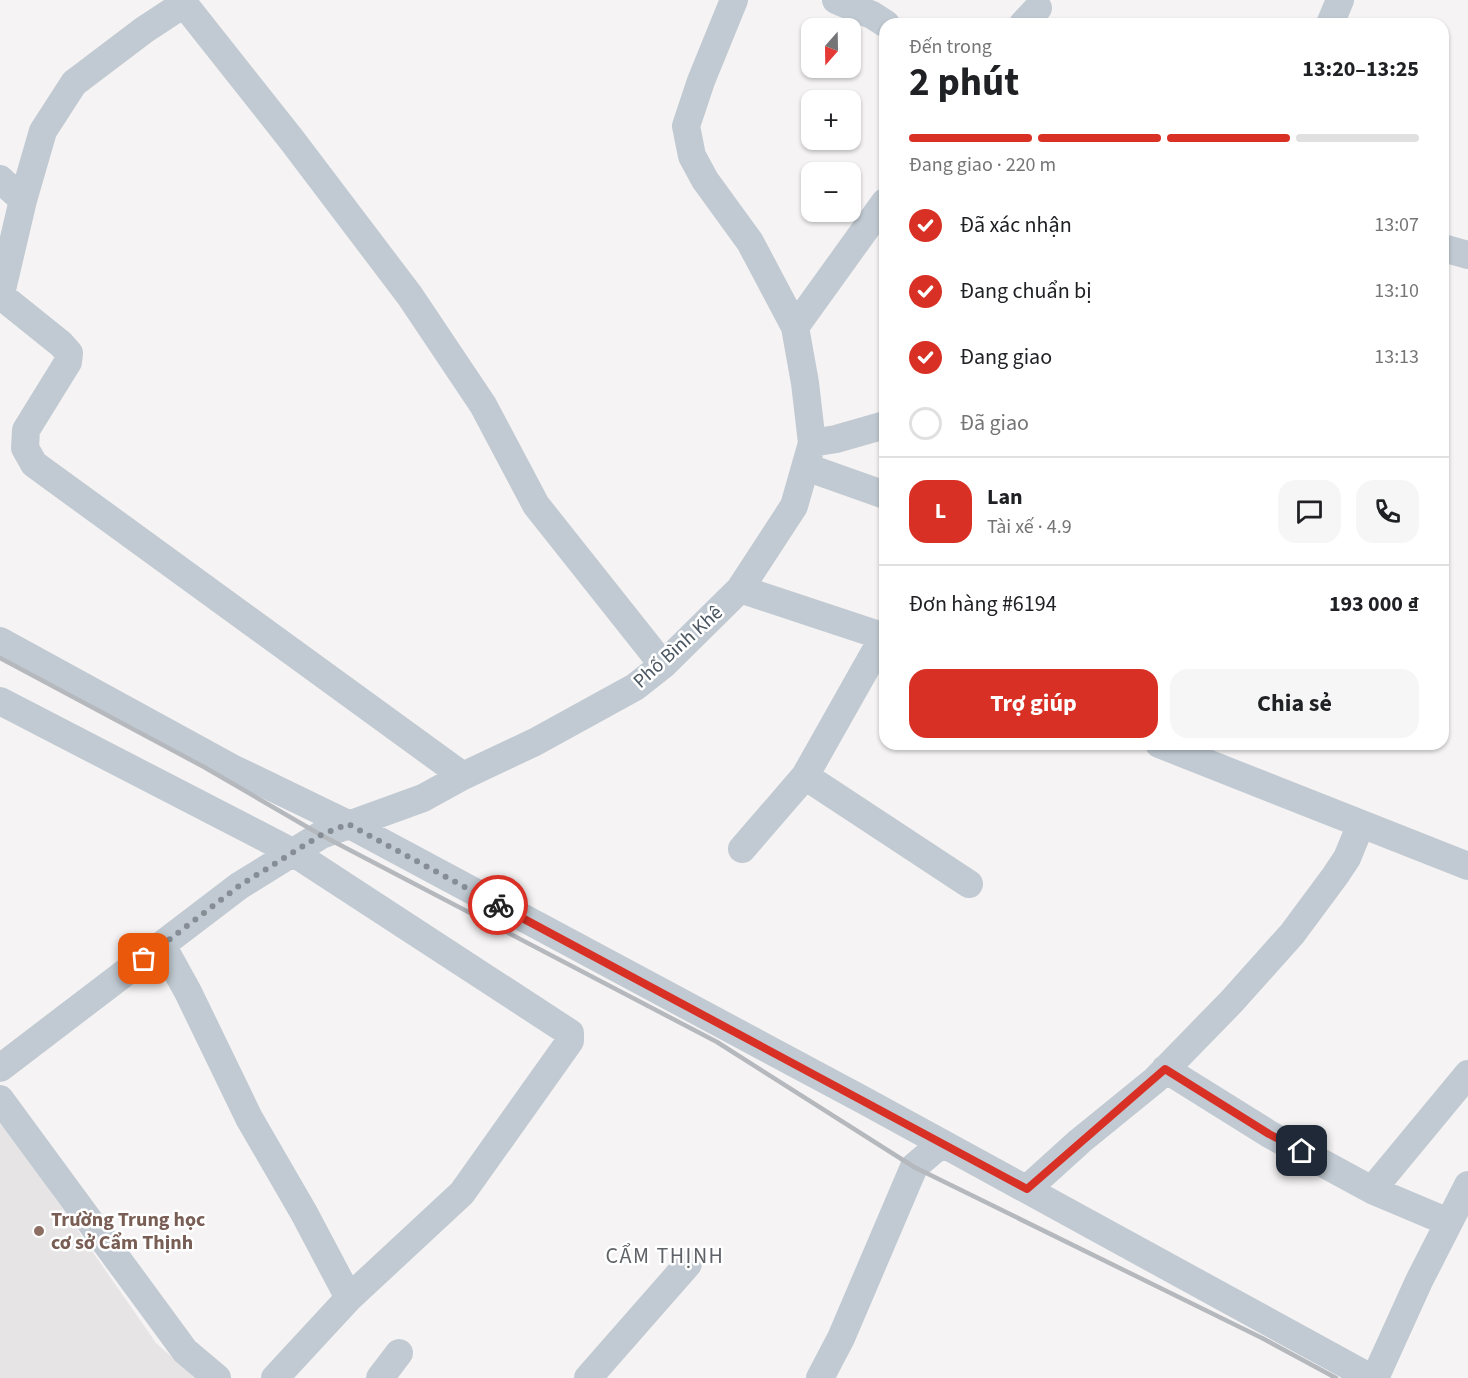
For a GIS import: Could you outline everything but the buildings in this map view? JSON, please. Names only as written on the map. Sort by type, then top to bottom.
[{"type":"street","name":"Phố Bình Khê","points":[[0,1068],[239,886],[321,835],[423,798],[535,742],[635,687],[663,665],[740,589],[794,506],[809,455],[805,382],[795,327],[750,242],[705,180],[692,156],[686,126],[701,81],[734,0]]},
{"type":"street","points":[[836,0],[879,20]]},
{"type":"street","points":[[1332,18],[1340,0]]},
{"type":"street","points":[[463,776],[34,464],[25,448],[26,430],[68,362],[69,354],[61,344],[0,296],[23,200],[43,132],[74,83],[183,2],[410,296],[483,405],[536,505],[663,665]]},
{"type":"street","points":[[0,178],[23,200]]},
{"type":"street","points":[[795,327],[879,216]]},
{"type":"street","points":[[1449,250],[1468,255]]},
{"type":"street","points":[[809,455],[836,439],[879,426]]},
{"type":"street","points":[[809,455],[879,492]]},
{"type":"street","points":[[740,589],[879,635]]},
{"type":"street","points":[[0,641],[232,768],[348,824],[942,1143],[1373,1378],[1468,1185]]},
{"type":"street","points":[[742,849],[805,776],[879,646]]},
{"type":"street","points":[[0,701],[294,853],[570,1033],[571,1037],[523,1109],[462,1193],[349,1298],[275,1378]]},
{"type":"street","points":[[1173,750],[1468,866]]},
{"type":"street","points":[[805,776],[969,884]]},
{"type":"street","points":[[1027,1189],[1165,1069],[1232,1000],[1292,934],[1347,858],[1361,824]]},
{"type":"street","points":[[162,945],[188,992],[249,1118],[304,1213],[349,1298]]},
{"type":"street","points":[[1165,1069],[1269,1134],[1372,1190],[1448,1222]]},
{"type":"street","points":[[1372,1190],[1468,1074]]},
{"type":"street","points":[[0,1099],[185,1352],[217,1378]]},
{"type":"street","points":[[820,1378],[841,1338],[914,1167],[942,1143]]},
{"type":"street","points":[[588,1378],[688,1264]]},
{"type":"street","points":[[380,1378],[399,1353]]},
{"type":"shaded area","name":"Trường Trung học cơ sở Cẩm Thịnh","points":[[0,1119],[156,1343],[195,1378],[0,1378]]},
{"type":"railway","points":[[0,658],[204,767],[321,835],[717,1042],[914,1167],[1262,1338],[1336,1378]]},
{"type":"way so far","points":[[144,959],[239,886],[321,835],[348,824],[498,905]]},
{"type":"place","name":"Trường Trung học cơ sở Cẩm Thịnh","points":[[39,1231]]},
{"type":"district","name":"CẨM THỊNH","points":[[665,1256]]},
{"type":"route","points":[[498,905],[1027,1189],[1165,1069],[1269,1134],[1302,1151]]}]
